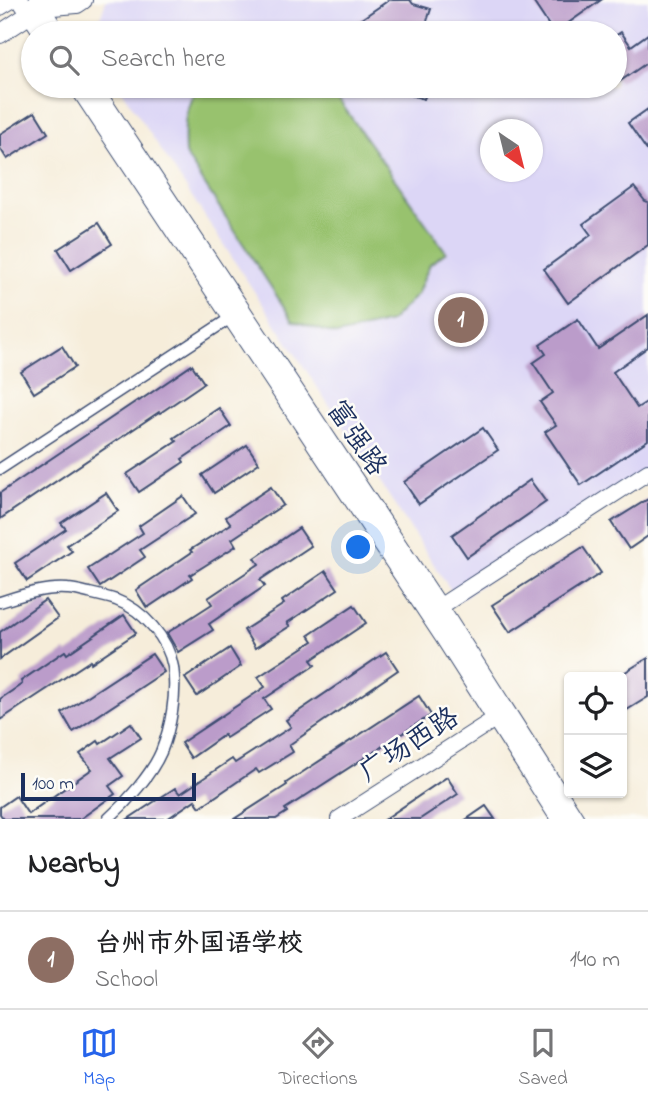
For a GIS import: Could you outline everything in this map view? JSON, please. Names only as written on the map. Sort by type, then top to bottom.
[{"type":"main road","points":[[0,6],[10,0]]},
{"type":"main road","points":[[0,34],[35,4],[77,4],[83,0]]},
{"type":"main road","points":[[35,4],[48,21]]},
{"type":"main road","name":"富强路","points":[[85,98],[434,611]]},
{"type":"main road","name":"富强路","points":[[101,98],[501,715],[576,819]]},
{"type":"main road","points":[[434,611],[648,472]]},
{"type":"main road","name":"富强路","points":[[501,715],[559,819]]},
{"type":"main road","name":"广场西路","points":[[340,819],[501,715]]},
{"type":"street","points":[[0,469],[232,317]]},
{"type":"street","points":[[0,602],[33,591],[68,589],[116,600],[137,612],[155,629],[166,647],[173,666],[174,697],[161,753],[127,802],[108,819]]},
{"type":"shaded area","points":[[106,0],[648,0],[648,469],[458,601],[127,98],[627,98],[627,21],[99,21]]},
{"type":"green space","points":[[337,98],[446,252],[430,264],[417,295],[390,322],[337,335],[293,321],[185,154],[185,127],[190,100]]},
{"type":"building","points":[[389,0],[410,0],[413,4],[431,9],[427,21],[358,21]]},
{"type":"building","points":[[532,0],[601,0],[571,21],[546,21]]},
{"type":"building","points":[[648,34],[648,62],[627,76],[627,40],[631,46]]},
{"type":"building","points":[[648,109],[648,152],[628,123]]},
{"type":"building","points":[[35,112],[48,133],[7,159],[0,148],[0,134]]},
{"type":"building","points":[[634,187],[648,202],[648,245],[568,303],[544,269],[591,235],[583,224]]},
{"type":"building","points":[[99,223],[112,244],[71,270],[58,249]]},
{"type":"building","points":[[648,315],[648,347],[613,372],[637,408],[648,401],[648,440],[581,485],[545,432],[556,425],[540,402],[553,393],[533,363],[546,354],[540,345],[578,319],[598,349]]},
{"type":"building","points":[[62,346],[75,367],[34,393],[21,372]]},
{"type":"building","points":[[192,365],[204,383],[0,519],[0,493]]},
{"type":"building","points":[[219,408],[231,426],[139,492],[127,474],[177,441],[174,438]]},
{"type":"building","points":[[483,428],[498,450],[419,504],[404,482]]},
{"type":"building","points":[[247,445],[259,463],[214,493],[202,475]]},
{"type":"building","points":[[530,480],[546,502],[467,557],[452,535]]},
{"type":"building","points":[[271,487],[283,505],[232,539],[236,546],[190,575],[192,578],[147,608],[136,590],[231,524],[226,517]]},
{"type":"building","points":[[106,493],[118,511],[67,545],[72,551],[27,581],[15,563],[66,529],[61,523]]},
{"type":"building","points":[[183,496],[195,514],[140,550],[145,557],[100,587],[88,569],[143,533],[139,526]]},
{"type":"building","points":[[648,499],[648,536],[629,549],[611,522]]},
{"type":"building","points":[[299,528],[311,546],[260,580],[265,586],[209,624],[213,630],[178,652],[167,633],[212,604],[208,598],[259,564],[255,558]]},
{"type":"building","points":[[583,547],[601,573],[510,632],[492,605]]},
{"type":"building","points":[[326,571],[338,589],[287,623],[290,626],[255,648],[244,630],[284,604],[282,601]]},
{"type":"building","points":[[45,600],[58,618],[0,659],[0,632]]},
{"type":"building","points":[[354,605],[366,623],[311,660],[315,665],[264,699],[271,709],[226,738],[224,735],[191,758],[181,743],[265,687],[258,677],[313,641],[309,635]]},
{"type":"building","points":[[124,615],[136,633],[0,720],[0,699],[22,684],[21,681]]},
{"type":"building","points":[[230,648],[241,666],[197,696],[185,678]]},
{"type":"building","points":[[386,652],[398,670],[289,745],[293,752],[259,773],[256,769],[200,807],[195,800],[167,819],[128,819],[175,788],[180,794],[232,759],[235,763],[291,727],[286,720]]},
{"type":"building","points":[[152,654],[164,672],[73,732],[62,713]]},
{"type":"building","points":[[648,658],[648,697],[627,710],[627,672]]},
{"type":"building","points":[[419,696],[431,715],[285,809],[287,812],[276,819],[234,819],[287,785],[286,783]]},
{"type":"building","points":[[131,723],[141,738],[110,758],[123,776],[109,786],[115,794],[80,819],[4,819],[0,814],[0,807],[16,796],[28,814],[92,769],[80,754]]},
{"type":"building","points":[[447,777],[458,794],[420,819],[385,819]]},
{"type":"building","points":[[486,806],[495,819],[467,819]]},
{"type":"place","name":"台州市外国语学校","points":[[461,320]]}]
